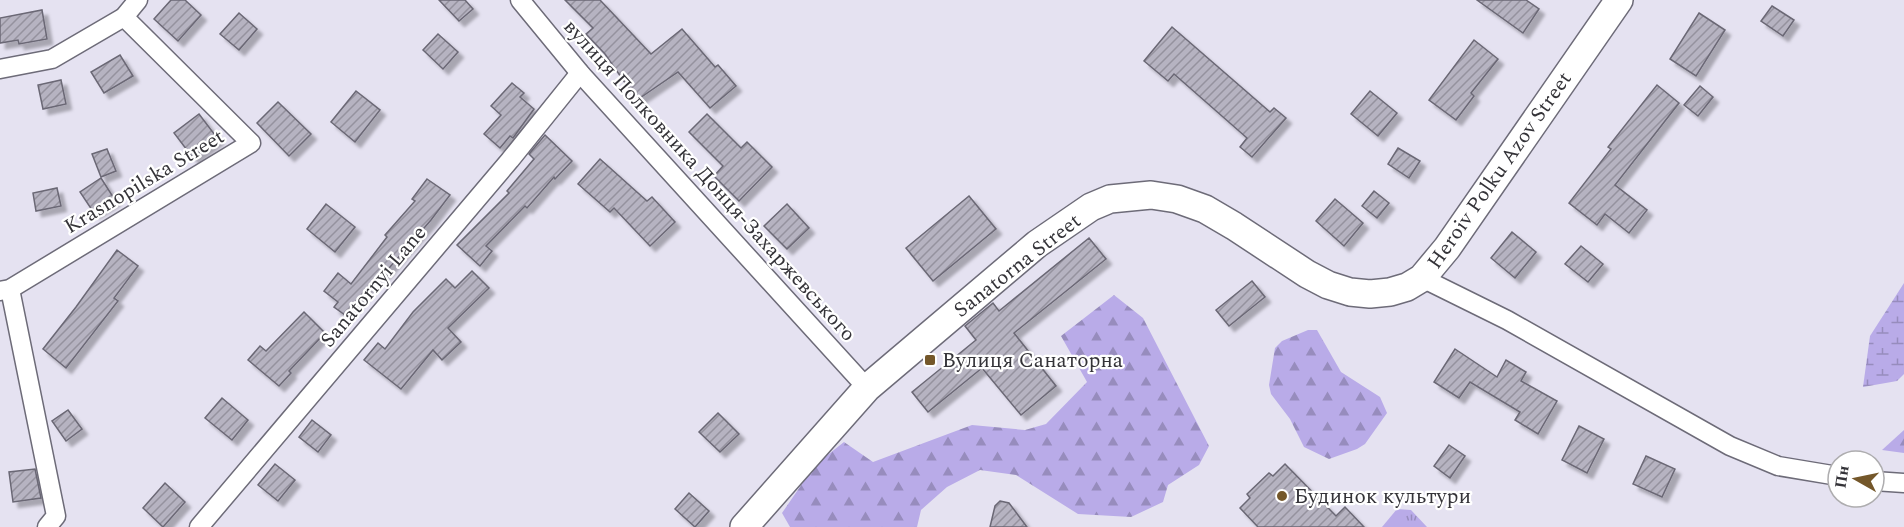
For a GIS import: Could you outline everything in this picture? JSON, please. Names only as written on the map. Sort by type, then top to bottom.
[{"type":"main road","name":"Heroiv Polku Azov Street","points":[[1350,292],[1370,294],[1390,292],[1407,287],[1422,278],[1447,248],[1619,0]]},
{"type":"main road","name":"Sanatorna Street","points":[[744,527],[867,388],[1037,244],[1091,207],[1110,199],[1151,195],[1177,199],[1205,209],[1307,274],[1328,285],[1350,292]]},
{"type":"street","points":[[0,69],[52,59],[124,17],[138,0]]},
{"type":"street","name":"вулиця Полковника Донця-Захаржевського","points":[[520,0],[580,73],[867,388]]},
{"type":"street","name":"Krasnopilska Street","points":[[5,290],[250,143],[124,17]]},
{"type":"street","name":"Sanatornyi Lane","points":[[199,527],[503,169],[580,73]]},
{"type":"street","points":[[1422,278],[1507,320],[1730,446],[1778,466],[1826,475]]},
{"type":"street","points":[[5,290],[56,516],[47,527]]},
{"type":"street","points":[[1886,482],[1904,483]]},
{"type":"green space","points":[[1904,283],[1904,374],[1897,381],[1863,387],[1870,336]]},
{"type":"green space","points":[[1114,295],[1143,318],[1209,446],[1199,465],[1168,485],[1163,502],[1131,517],[1078,514],[1016,475],[980,470],[947,487],[921,510],[917,527],[790,527],[782,513],[815,465],[844,442],[873,462],[972,425],[1025,430],[1046,424],[1087,382],[1061,336]]},
{"type":"green space","points":[[1308,330],[1317,330],[1341,372],[1380,397],[1387,413],[1365,444],[1329,459],[1304,447],[1290,419],[1271,394],[1269,385],[1275,348],[1282,341]]},
{"type":"green space","points":[[1904,430],[1904,453],[1883,449]]},
{"type":"green space","points":[[1397,509],[1411,510],[1427,527],[1382,527]]},
{"type":"building","points":[[171,0],[185,0],[201,15],[178,41],[154,19]]},
{"type":"building","points":[[439,0],[465,0],[473,9],[459,21]]},
{"type":"building","points":[[565,0],[600,0],[651,54],[682,29],[715,67],[718,65],[736,86],[710,108],[678,72],[637,100],[605,54],[586,34],[593,28]]},
{"type":"building","points":[[1477,0],[1526,0],[1539,9],[1523,33]]},
{"type":"building","points":[[1772,6],[1794,20],[1783,36],[1761,21]]},
{"type":"building","points":[[42,10],[47,39],[19,44],[18,40],[0,43],[0,18]]},
{"type":"building","points":[[239,13],[257,29],[239,50],[220,34]]},
{"type":"building","points":[[1699,13],[1725,30],[1696,76],[1670,59]]},
{"type":"building","points":[[1172,27],[1270,112],[1274,108],[1286,118],[1252,157],[1240,147],[1247,138],[1174,74],[1168,81],[1144,61]]},
{"type":"building","points":[[438,34],[458,52],[443,69],[423,50]]},
{"type":"building","points":[[1474,40],[1498,59],[1471,93],[1474,96],[1456,120],[1429,100]]},
{"type":"building","points":[[120,55],[133,76],[104,93],[91,72]]},
{"type":"building","points":[[61,80],[66,104],[43,109],[38,85]]},
{"type":"building","points":[[512,83],[524,93],[520,97],[534,109],[513,138],[510,136],[500,148],[484,134],[501,115],[491,106]]},
{"type":"building","points":[[1657,85],[1679,103],[1615,185],[1647,210],[1629,233],[1605,214],[1597,225],[1569,203],[1611,149],[1608,147]]},
{"type":"building","points":[[1700,86],[1713,97],[1698,116],[1684,105]]},
{"type":"building","points":[[356,91],[380,110],[355,142],[331,122]]},
{"type":"building","points":[[1370,91],[1397,113],[1378,136],[1351,114]]},
{"type":"building","points":[[278,102],[311,134],[289,156],[257,123]]},
{"type":"building","points":[[199,114],[218,139],[193,158],[174,133]]},
{"type":"building","points":[[707,114],[741,148],[747,142],[772,167],[739,201],[714,176],[723,166],[689,132]]},
{"type":"building","points":[[545,135],[572,161],[486,246],[492,251],[480,266],[457,245],[509,193],[507,191],[534,159],[529,154]]},
{"type":"building","points":[[1398,148],[1420,161],[1409,178],[1388,164]]},
{"type":"building","points":[[107,149],[116,171],[101,177],[92,154]]},
{"type":"building","points":[[600,159],[647,201],[652,197],[675,222],[650,246],[614,208],[610,212],[578,184]]},
{"type":"building","points":[[101,178],[115,200],[94,213],[80,192]]},
{"type":"building","points":[[427,179],[450,195],[384,274],[381,271],[345,315],[334,307],[338,302],[324,291],[338,273],[351,284],[387,237],[385,235],[415,201],[412,199]]},
{"type":"building","points":[[57,188],[61,206],[36,211],[33,193]]},
{"type":"building","points":[[1374,191],[1389,203],[1377,218],[1362,206]]},
{"type":"building","points":[[969,196],[996,229],[933,281],[906,248]]},
{"type":"building","points":[[1335,199],[1363,223],[1344,246],[1316,221]]},
{"type":"building","points":[[326,204],[355,227],[335,252],[307,229]]},
{"type":"building","points":[[787,204],[809,228],[787,249],[764,226]]},
{"type":"building","points":[[1512,232],[1536,252],[1515,278],[1491,258]]},
{"type":"building","points":[[1089,238],[1106,259],[1014,333],[1056,386],[1021,415],[982,368],[928,412],[912,392],[976,340],[965,326],[993,303],[999,311]]},
{"type":"building","points":[[1581,246],[1603,264],[1588,282],[1565,264]]},
{"type":"building","points":[[117,250],[138,266],[114,298],[118,301],[66,368],[43,349]]},
{"type":"building","points":[[472,271],[489,288],[448,328],[461,342],[442,360],[433,350],[401,389],[364,360],[378,343],[385,349],[413,312],[446,279],[455,288]]},
{"type":"building","points":[[1252,281],[1265,297],[1229,326],[1216,310]]},
{"type":"building","points":[[304,312],[325,333],[289,371],[291,373],[279,386],[248,360],[260,346],[266,351]]},
{"type":"building","points":[[1455,349],[1497,377],[1506,360],[1526,372],[1521,381],[1557,401],[1538,434],[1515,420],[1520,412],[1470,382],[1459,398],[1434,382]]},
{"type":"building","points":[[222,398],[248,420],[232,440],[205,418]]},
{"type":"building","points":[[68,410],[82,429],[66,441],[52,421]]},
{"type":"building","points":[[718,413],[739,434],[720,452],[699,432]]},
{"type":"building","points":[[312,420],[331,435],[318,452],[299,437]]},
{"type":"building","points":[[1579,426],[1604,439],[1587,473],[1562,460]]},
{"type":"building","points":[[1449,445],[1465,456],[1450,478],[1434,466]]},
{"type":"building","points":[[1646,456],[1675,469],[1662,497],[1633,484]]},
{"type":"building","points":[[275,464],[295,480],[278,501],[258,485]]},
{"type":"building","name":"Будинок культури","points":[[1285,464],[1336,516],[1345,507],[1364,527],[1258,527],[1240,508],[1250,498],[1247,494],[1269,473],[1273,476]]},
{"type":"building","points":[[35,469],[41,498],[13,502],[9,472]]},
{"type":"building","points":[[165,483],[185,502],[163,527],[143,508]]},
{"type":"building","points":[[689,493],[709,511],[695,527],[675,509]]},
{"type":"building","points":[[1000,501],[1009,503],[1027,527],[990,527],[995,506]]},
{"type":"place","name":"Вулиця Санаторна","points":[[930,360]]},
{"type":"place","name":"Будинок культури","points":[[1282,496]]}]
